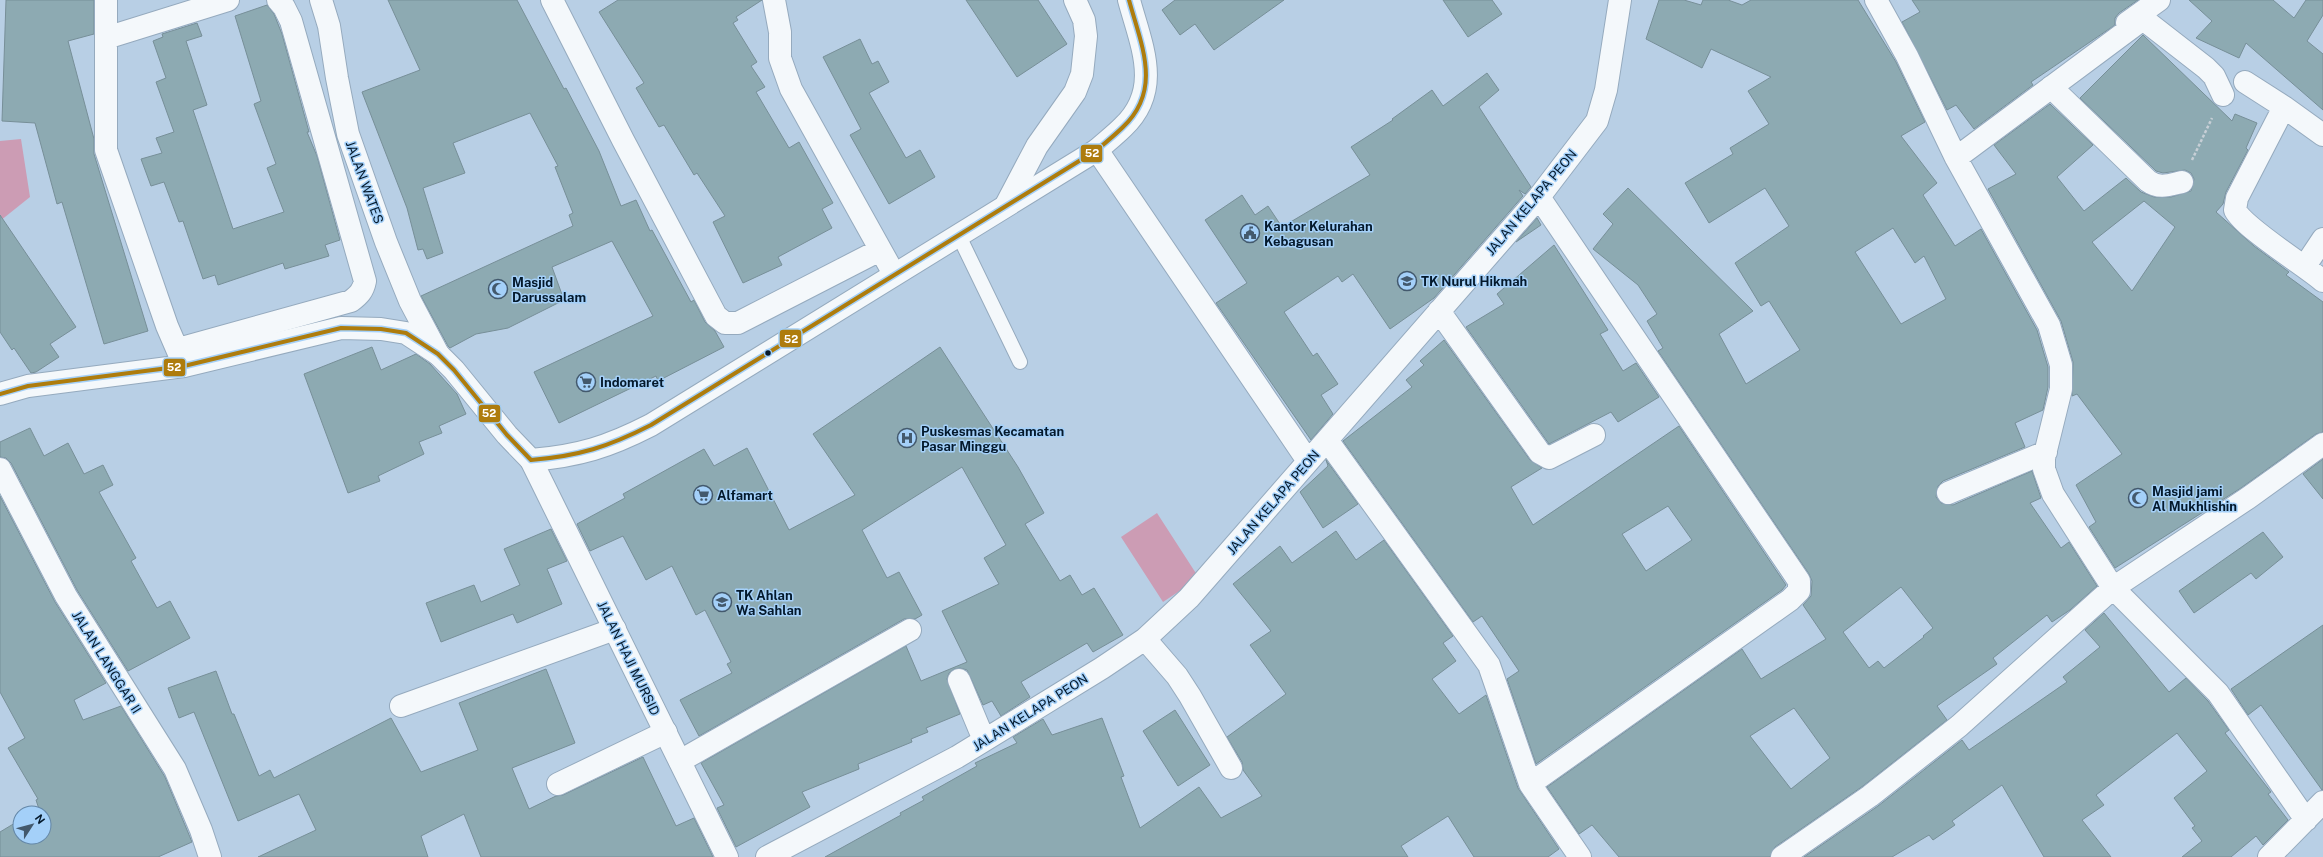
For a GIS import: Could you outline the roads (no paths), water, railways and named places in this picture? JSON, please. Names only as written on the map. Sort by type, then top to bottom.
[{"type":"street","points":[[106,0],[106,150],[167,326],[181,358]]},
{"type":"street","points":[[106,38],[228,0]]},
{"type":"street","points":[[181,358],[351,301],[361,294],[364,287],[365,280],[291,21],[284,6],[278,0]]},
{"type":"street","name":"JALAN WATES","points":[[321,0],[329,26],[336,78],[348,134],[386,242],[410,301],[438,354]]},
{"type":"street","points":[[552,0],[623,140],[716,316],[725,323],[738,323],[880,250]]},
{"type":"street","points":[[774,0],[780,32],[780,58],[789,84],[894,274]]},
{"type":"street","points":[[1007,203],[1037,146],[1062,114],[1082,74],[1086,36],[1084,20],[1075,0]]},
{"type":"street","points":[[531,460],[567,457],[598,450],[623,440],[651,425],[1007,203],[1097,150],[1124,126],[1140,105],[1146,86],[1147,71],[1129,0]]},
{"type":"street","name":"JALAN KELAPA PEON","points":[[767,857],[958,757],[1145,639],[1189,598],[1539,197],[1597,121],[1602,107],[1620,0]]},
{"type":"street","points":[[1876,0],[1907,56],[1953,152],[2048,324],[2055,342],[2061,365],[2061,389],[2046,452],[2044,469],[2053,494],[2113,588],[2218,693],[2306,820]]},
{"type":"street","points":[[1953,152],[2159,0]]},
{"type":"street","points":[[1953,152],[2051,87],[2142,19],[2206,68],[2214,76],[2223,95]]},
{"type":"street","points":[[2244,82],[2284,107],[2323,135]]},
{"type":"street","points":[[2051,87],[2154,186],[2162,187],[2182,182]]},
{"type":"street","points":[[2284,107],[2237,198],[2235,210],[2238,217],[2245,223],[2305,266],[2323,281]]},
{"type":"street","points":[[1097,150],[1308,461]]},
{"type":"street","points":[[1530,784],[1790,600],[1799,591],[1799,581],[1539,197]]},
{"type":"street","points":[[2305,266],[2323,240]]},
{"type":"street","points":[[1439,312],[1540,453],[1549,458],[1594,435]]},
{"type":"street","points":[[0,394],[28,386],[341,328],[382,329],[406,333],[438,354]]},
{"type":"street","name":"JALAN HAJI MURSID","points":[[438,354],[454,370],[507,435],[531,460],[727,857]]},
{"type":"street","points":[[1327,440],[1489,664],[1530,784],[1580,857]]},
{"type":"street","points":[[1782,857],[1870,796],[1959,726],[2113,588],[2248,498],[2323,444]]},
{"type":"street","points":[[1948,493],[2046,452]]},
{"type":"street","name":"JALAN LANGGAR II","points":[[0,468],[66,596],[175,769],[201,830],[210,857]]},
{"type":"street","points":[[401,706],[615,629]]},
{"type":"street","points":[[680,761],[910,630]]},
{"type":"street","points":[[1145,639],[1177,676],[1232,768]]},
{"type":"street","points":[[958,680],[984,740]]},
{"type":"street","points":[[558,784],[666,732]]},
{"type":"street","points":[[2269,857],[2323,802]]},
{"type":"lane","points":[[958,234],[1020,362]]},
{"type":"place","name":"Kantor Kelurahan Kebagusan","points":[[1250,233]]},
{"type":"place","name":"TK Nurul Hikmah","points":[[1407,281]]},
{"type":"place","name":"Masjid Darussalam","points":[[498,289]]},
{"type":"place","name":"Indomaret","points":[[586,382]]},
{"type":"place","name":"Puskesmas Kecamatan Pasar Minggu","points":[[907,438]]},
{"type":"place","name":"Alfamart","points":[[703,495]]},
{"type":"place","name":"Masjid jami Al Mukhlishin","points":[[2138,498]]},
{"type":"place","name":"TK Ahlan Wa Sahlan","points":[[722,602]]}]
